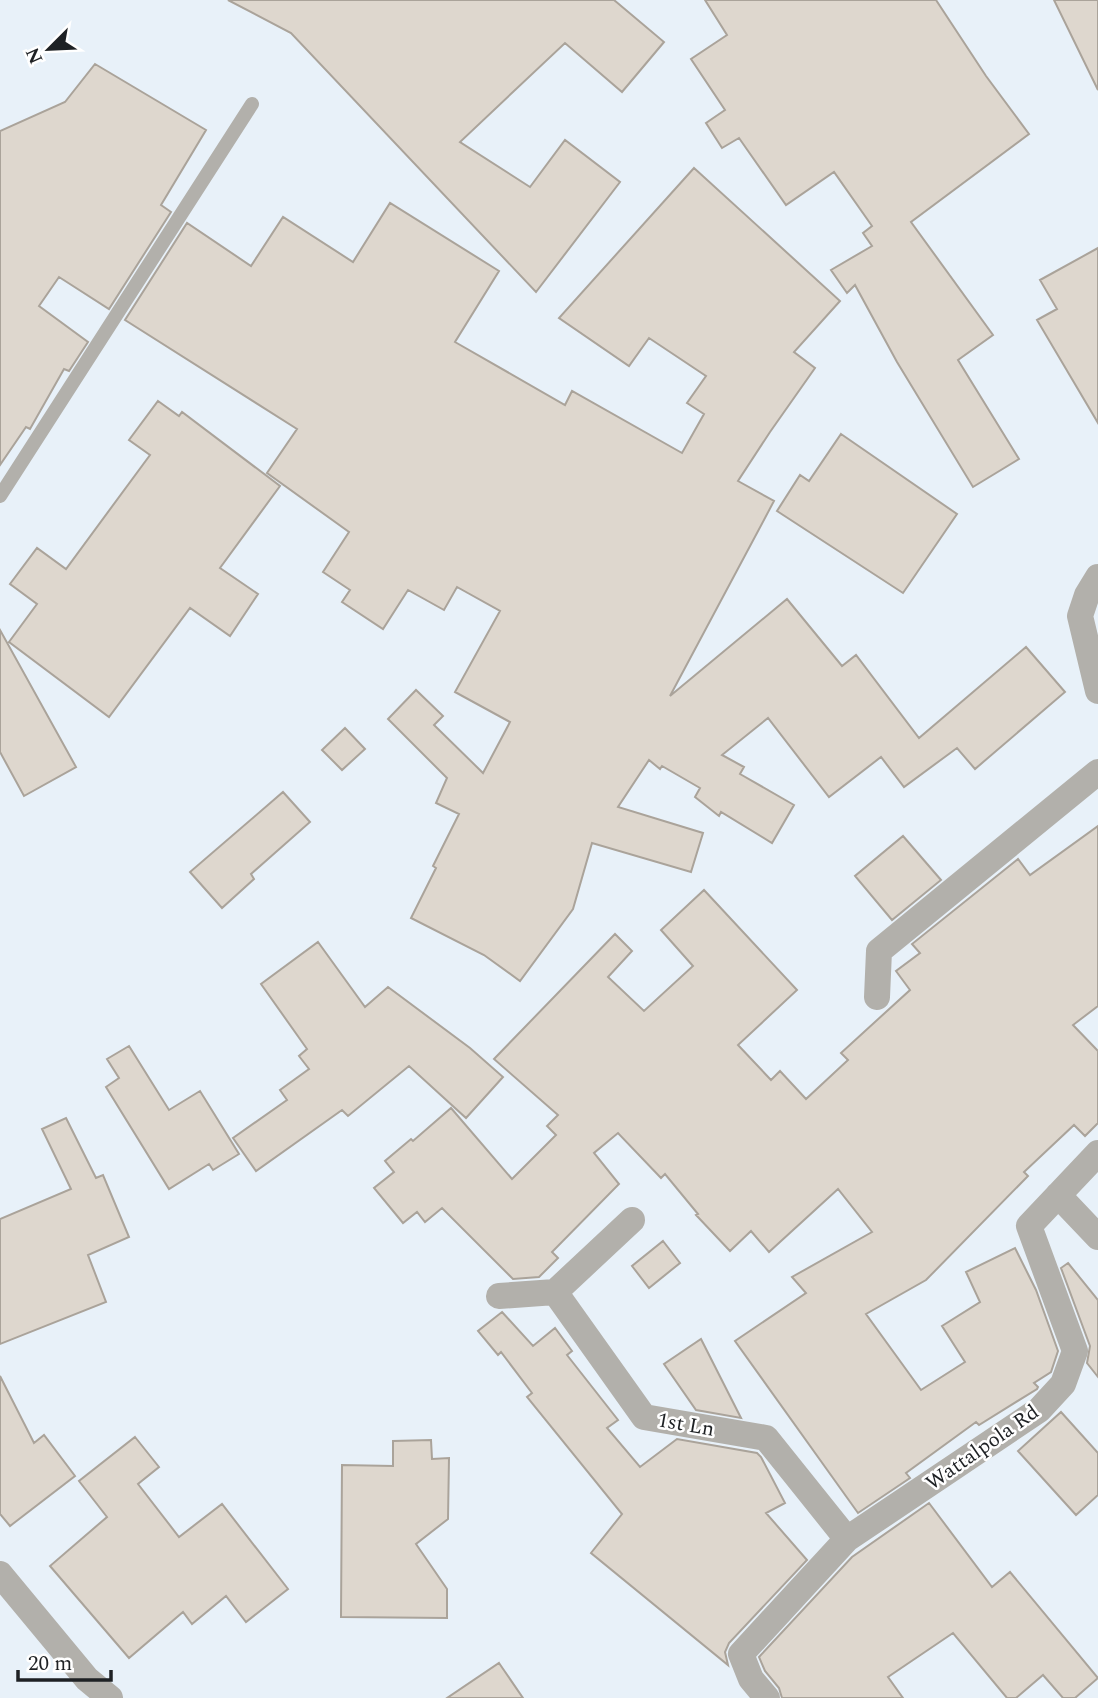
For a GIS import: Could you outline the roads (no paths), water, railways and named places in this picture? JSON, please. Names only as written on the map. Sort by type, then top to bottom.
[{"type":"street","points":[[1098,577],[1087,595],[1080,616],[1098,691]]},
{"type":"street","points":[[877,997],[879,951],[1098,772]]},
{"type":"street","name":"Wattalpola Rd","points":[[767,1698],[751,1679],[741,1654],[847,1539],[1039,1410],[1063,1384],[1075,1351],[1029,1226],[1098,1153]]},
{"type":"street","points":[[1058,1195],[1098,1237]]},
{"type":"street","points":[[499,1296],[555,1292],[632,1220]]},
{"type":"street","name":"1st Ln","points":[[555,1292],[644,1417],[766,1438],[847,1539]]},
{"type":"street","points":[[0,1574],[87,1679],[110,1698]]},
{"type":"lane","points":[[0,496],[252,104]]}]
